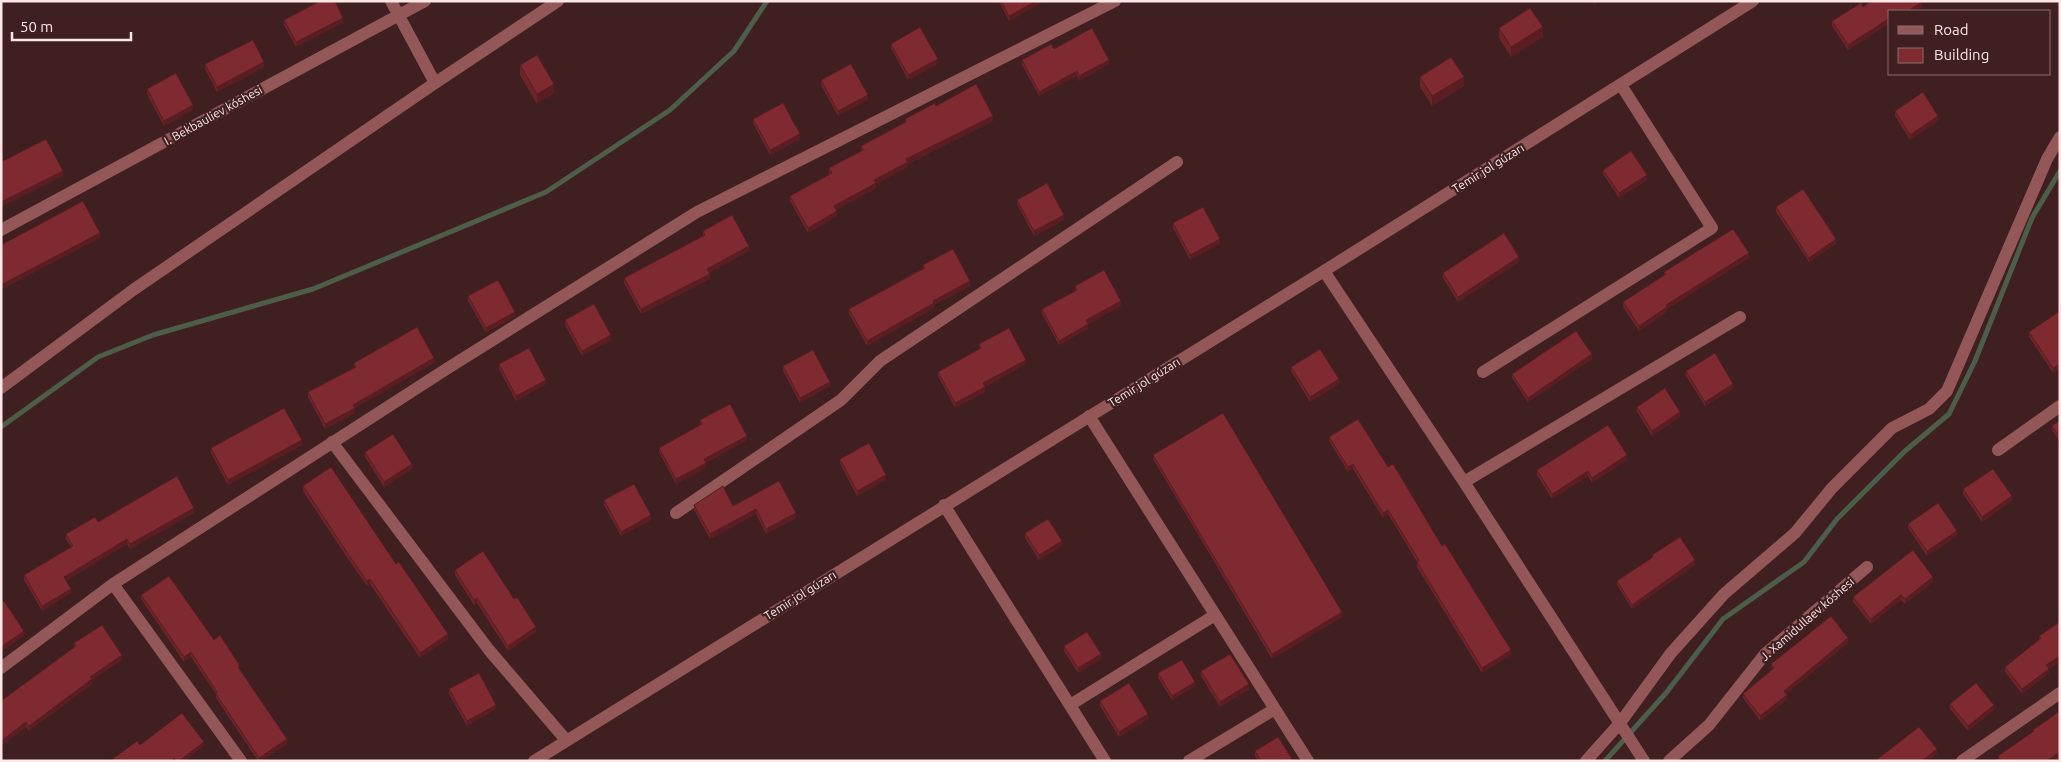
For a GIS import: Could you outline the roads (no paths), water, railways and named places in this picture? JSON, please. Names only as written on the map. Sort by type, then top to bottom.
[{"type":"street","points":[[391,1],[435,83]]},
{"type":"street","name":"I. Bekbauliev kóshesi","points":[[1,230],[425,1]]},
{"type":"street","points":[[1,388],[133,290],[558,1]]},
{"type":"street","points":[[1,668],[113,584],[332,442],[697,212],[1115,1]]},
{"type":"street","name":"Temir jol gúzarı","points":[[534,761],[1324,271],[1753,1]]},
{"type":"street","points":[[1483,372],[1712,228],[1621,85]]},
{"type":"street","points":[[1586,761],[1620,723],[1671,653],[1724,594],[1795,533],[1832,488],[1892,428],[1929,409],[1948,391],[2047,159],[2060,137]]},
{"type":"street","points":[[676,513],[840,400],[880,361],[1177,162]]},
{"type":"street","points":[[1324,271],[1464,482],[1642,757]]},
{"type":"street","points":[[1464,482],[1740,317]]},
{"type":"street","points":[[1998,450],[2060,406]]},
{"type":"street","points":[[1089,416],[1308,761]]},
{"type":"street","points":[[332,442],[489,650],[566,740]]},
{"type":"street","points":[[944,505],[1104,761]]},
{"type":"street","name":"J. Xamidullaev kóshesi","points":[[1669,761],[1709,726],[1765,654],[1867,567]]},
{"type":"street","points":[[113,584],[241,761]]},
{"type":"street","points":[[1070,705],[1215,616]]},
{"type":"street","points":[[1962,761],[2060,693]]},
{"type":"street","points":[[1189,761],[1275,709]]},
{"type":"waterway","points":[[1,427],[98,357],[153,335],[313,289],[546,192],[670,110],[734,51],[767,1]]},
{"type":"waterway","points":[[1605,761],[1666,693],[1723,619],[1804,562],[1837,519],[1905,451],[1949,414],[1975,361],[2032,218],[2060,171]]}]
